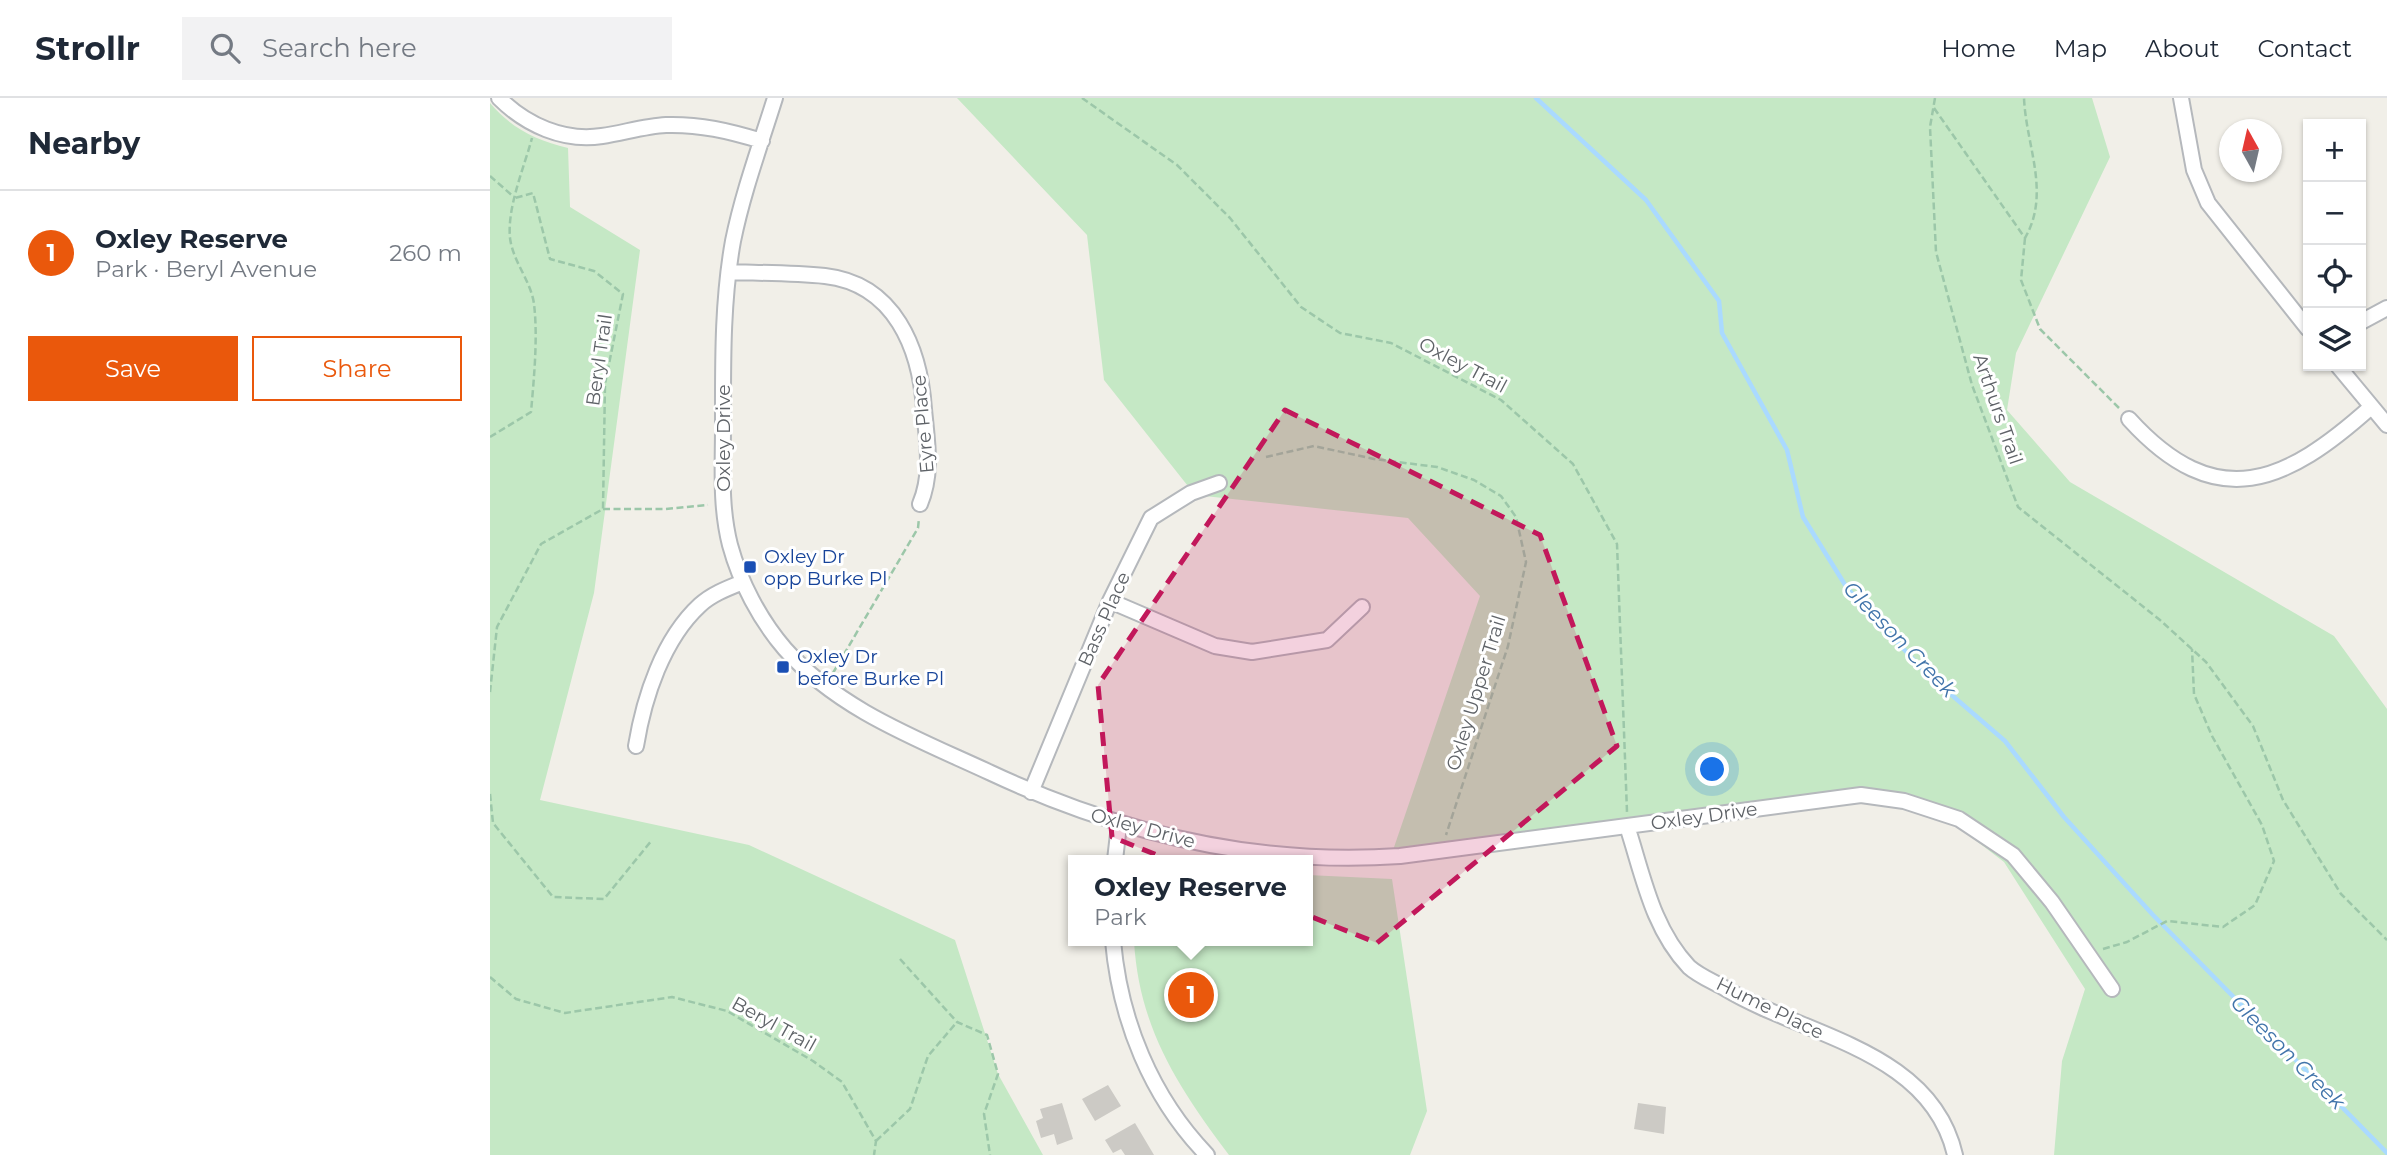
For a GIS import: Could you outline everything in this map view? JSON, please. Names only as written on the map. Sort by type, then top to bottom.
[{"type":"street","points":[[499,98],[537,126],[569,136],[590,137],[663,125],[702,125],[762,141]]},
{"type":"street","name":"Oxley Drive","points":[[775,98],[740,209],[729,272],[722,382],[723,503],[730,546],[743,582],[783,647],[825,686],[873,717],[1031,792],[1119,825],[1234,850],[1280,855]]},
{"type":"street","points":[[2181,98],[2194,170],[2208,203],[2303,323]]},
{"type":"street","name":"Eyre Place","points":[[729,272],[827,276],[868,290],[893,315],[914,348],[923,388],[928,484],[920,504]]},
{"type":"street","points":[[2366,319],[2387,308]]},
{"type":"street","points":[[2342,371],[2387,425]]},
{"type":"street","points":[[2129,419],[2152,444],[2187,467],[2215,478],[2248,478],[2269,475],[2312,456],[2371,407]]},
{"type":"street","name":"Bass Place","points":[[1031,792],[1110,601],[1151,518],[1191,493],[1219,483]]},
{"type":"street","points":[[636,746],[643,706],[681,628],[701,604],[743,582]]},
{"type":"street","points":[[1110,601],[1215,646],[1252,652],[1327,640],[1362,607]]},
{"type":"street","name":"Oxley Drive","points":[[1313,858],[1349,860],[1440,851],[1861,795],[1904,801],[1959,819],[2013,855],[2091,957],[2112,989]]},
{"type":"street","points":[[1116,855],[1119,825]]},
{"type":"street","name":"Hume Place","points":[[1627,826],[1653,911],[1669,942],[1691,968],[1741,998],[1877,1057],[1924,1094],[1951,1138],[1955,1155]]},
{"type":"street","points":[[1113,946],[1125,1009],[1146,1070],[1176,1118],[1207,1155]]},
{"type":"path","name":"Oxley Trail","points":[[1082,98],[1177,165],[1230,218],[1301,307],[1340,332],[1391,343],[1502,400],[1573,464],[1617,544],[1627,826]]},
{"type":"path","name":"Arthurs Trail","points":[[1935,98],[1930,127],[1936,252],[1972,385],[2018,507],[2207,662],[2253,726],[2283,800],[2341,894],[2387,940]]},
{"type":"path","points":[[2024,98],[2038,190],[2035,221],[2025,238],[2021,280],[2040,329],[2091,377],[2129,419]]},
{"type":"path","points":[[1934,108],[2025,238]]},
{"type":"path","points":[[490,437],[531,411],[535,371],[534,302],[516,265],[510,236],[515,198],[537,126]]},
{"type":"path","points":[[490,176],[515,198]]},
{"type":"path","name":"Beryl Trail","points":[[515,198],[533,193],[550,259],[594,271],[623,294],[606,384],[603,509]]},
{"type":"path","name":"Oxley Upper Trail","points":[[1266,457],[1314,446],[1374,459],[1437,467],[1474,480],[1502,496],[1516,517],[1526,562],[1508,646],[1440,851]]},
{"type":"path","points":[[490,692],[497,627],[541,544],[603,509],[667,509],[723,503]]},
{"type":"path","points":[[825,686],[918,528],[920,504]]},
{"type":"path","points":[[2091,957],[2106,947],[2127,943],[2167,921],[2223,927],[2255,905],[2274,861],[2262,825],[2212,736],[2194,694],[2192,649]]},
{"type":"path","points":[[490,794],[493,823],[553,897],[604,899],[652,840]]},
{"type":"path","points":[[900,959],[957,1023],[987,1035],[998,1074],[984,1114],[990,1155]]},
{"type":"path","name":"Beryl Trail","points":[[490,977],[516,999],[565,1013],[672,997],[727,1011],[813,1061],[842,1082],[876,1141]]},
{"type":"path","points":[[874,1155],[876,1141],[910,1109],[928,1056],[957,1023]]},
{"type":"highlighted area","points":[[1285,410],[1540,535],[1617,746],[1377,943],[1112,837],[1098,685]]},
{"type":"green space","points":[[957,98],[2092,98],[2110,157],[2016,353],[2007,410],[2070,482],[2334,636],[2387,709],[2387,1155],[2054,1155],[2062,1061],[2085,989],[2004,862],[1949,820],[1869,794],[1391,856],[1480,596],[1408,518],[1195,495],[1104,380],[1087,235]]},
{"type":"green space","points":[[490,103],[507,120],[525,132],[568,148],[570,207],[640,250],[594,593],[540,800],[749,845],[955,940],[998,1074],[1043,1155],[490,1155]]},
{"type":"green space","points":[[1313,875],[1392,879],[1427,1111],[1410,1155],[1229,1155],[1193,1105],[1164,1055],[1144,1002],[1134,946],[1313,946]]},
{"type":"building","points":[[1108,1085],[1121,1106],[1095,1121],[1082,1099]]},
{"type":"building","points":[[1062,1103],[1073,1139],[1057,1145],[1054,1134],[1041,1138],[1036,1121],[1043,1118],[1040,1109]]},
{"type":"building","points":[[1638,1103],[1666,1107],[1664,1134],[1634,1129]]},
{"type":"building","points":[[1135,1123],[1154,1155],[1125,1155],[1121,1149],[1113,1153],[1105,1140]]},
{"type":"waterway","name":"Gleeson Creek","points":[[1536,98],[1646,200],[1719,301],[1722,333],[1787,450],[1803,517],[1847,588],[1925,672],[2005,741],[2064,817],[2153,915],[2387,1153]]},
{"type":"place","name":"Oxley Dr opp Burke Pl","points":[[750,567]]},
{"type":"place","name":"Oxley Dr before Burke Pl","points":[[783,667]]},
{"type":"place","name":"Oxley Reserve","points":[[1191,995]]}]
